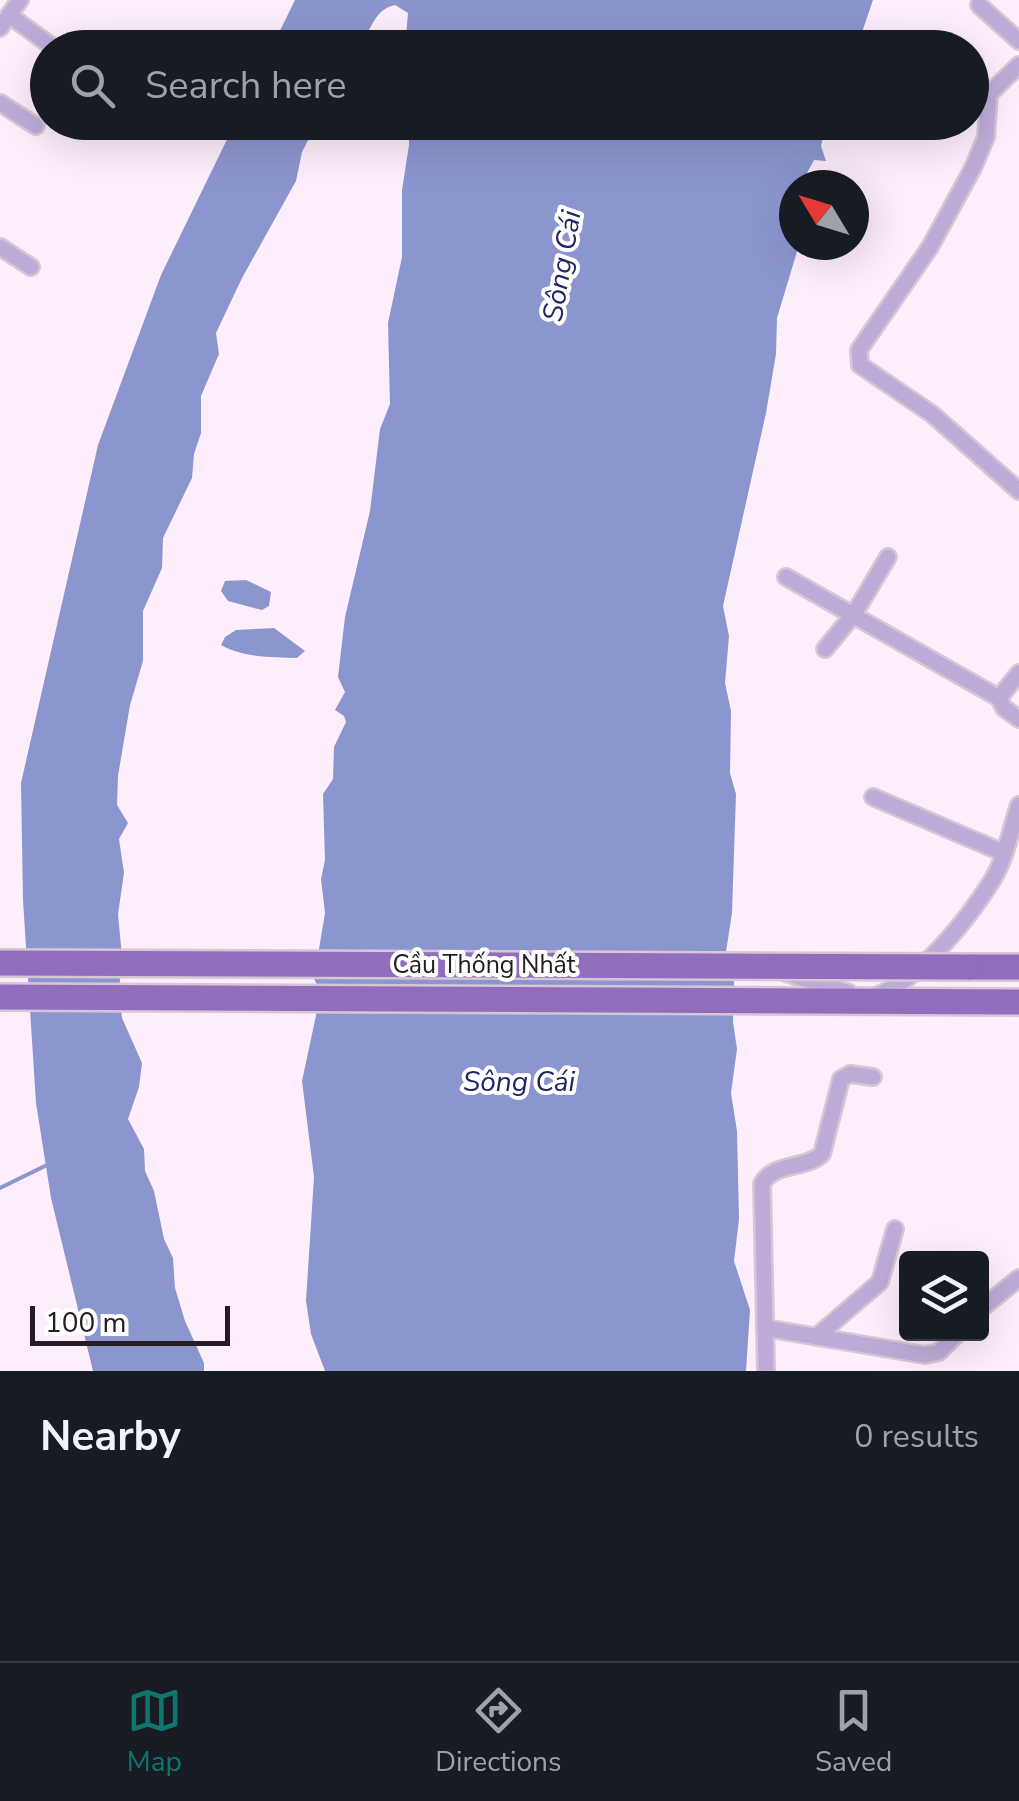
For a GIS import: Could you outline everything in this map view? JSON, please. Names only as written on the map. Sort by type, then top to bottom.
[{"type":"main road","name":"Cầu Thống Nhất","points":[[0,963],[1019,967]]},
{"type":"main road","name":"Cầu Thống Nhất","points":[[0,998],[1019,1002]]},
{"type":"street","points":[[979,4],[1019,40]]},
{"type":"street","points":[[12,9],[35,30]]},
{"type":"street","points":[[989,94],[1019,65]]},
{"type":"street","points":[[0,103],[30,122]]},
{"type":"street","points":[[985,140],[930,248],[859,350],[857,359],[860,365],[914,400],[1019,491]]},
{"type":"street","points":[[0,247],[31,267]]},
{"type":"street","points":[[825,648],[854,614],[888,557]]},
{"type":"street","points":[[786,577],[998,698],[1019,719]]},
{"type":"street","points":[[998,698],[1019,673]]},
{"type":"street","points":[[873,796],[1004,852]]},
{"type":"street","points":[[756,963],[845,993],[875,998],[913,973],[948,940],[994,877],[1019,805]]},
{"type":"street","points":[[766,1371],[762,1184],[766,1176],[779,1170],[814,1162],[822,1154],[841,1079],[850,1074],[873,1076]]},
{"type":"street","points":[[816,1337],[880,1282],[895,1229]]},
{"type":"street","points":[[989,1302],[1019,1278]]},
{"type":"street","points":[[765,1328],[925,1355],[939,1352],[950,1341]]},
{"type":"water","points":[[295,0],[873,0],[863,30],[406,30],[408,13],[395,5],[378,16],[369,30],[280,30]]},
{"type":"water","points":[[227,140],[308,140],[296,181],[216,333],[219,354],[201,396],[201,433],[192,478],[163,538],[162,568],[143,611],[143,661],[130,705],[118,776],[117,805],[128,823],[119,839],[124,873],[118,914],[122,957],[119,990],[122,1018],[142,1063],[128,1119],[144,1149],[145,1171],[173,1258],[175,1288],[204,1371],[93,1371],[51,1198],[36,1103],[23,900],[21,783],[98,445],[161,275]]},
{"type":"water","name":"Sông Cái","points":[[409,140],[822,140],[826,161],[814,160],[809,170],[779,170],[779,260],[794,260],[777,318],[776,354],[766,413],[723,606],[729,636],[725,683],[731,711],[730,773],[736,794],[732,913],[726,952],[734,980],[737,1049],[731,1093],[737,1131],[739,1219],[734,1261],[750,1310],[746,1371],[325,1371],[311,1334],[306,1301],[314,1177],[302,1081],[321,992],[314,979],[325,913],[321,879],[325,860],[323,794],[333,779],[334,747],[346,722],[335,710],[345,692],[338,677],[345,617],[370,511],[380,429],[390,404],[388,323],[402,257],[402,190]]},
{"type":"water","points":[[246,580],[271,592],[269,606],[262,610],[228,601],[221,591],[225,581]]},
{"type":"water","points":[[274,628],[305,651],[297,658],[268,657],[221,645],[236,630]]},
{"type":"waterway","points":[[0,1188],[45,1166]]}]
